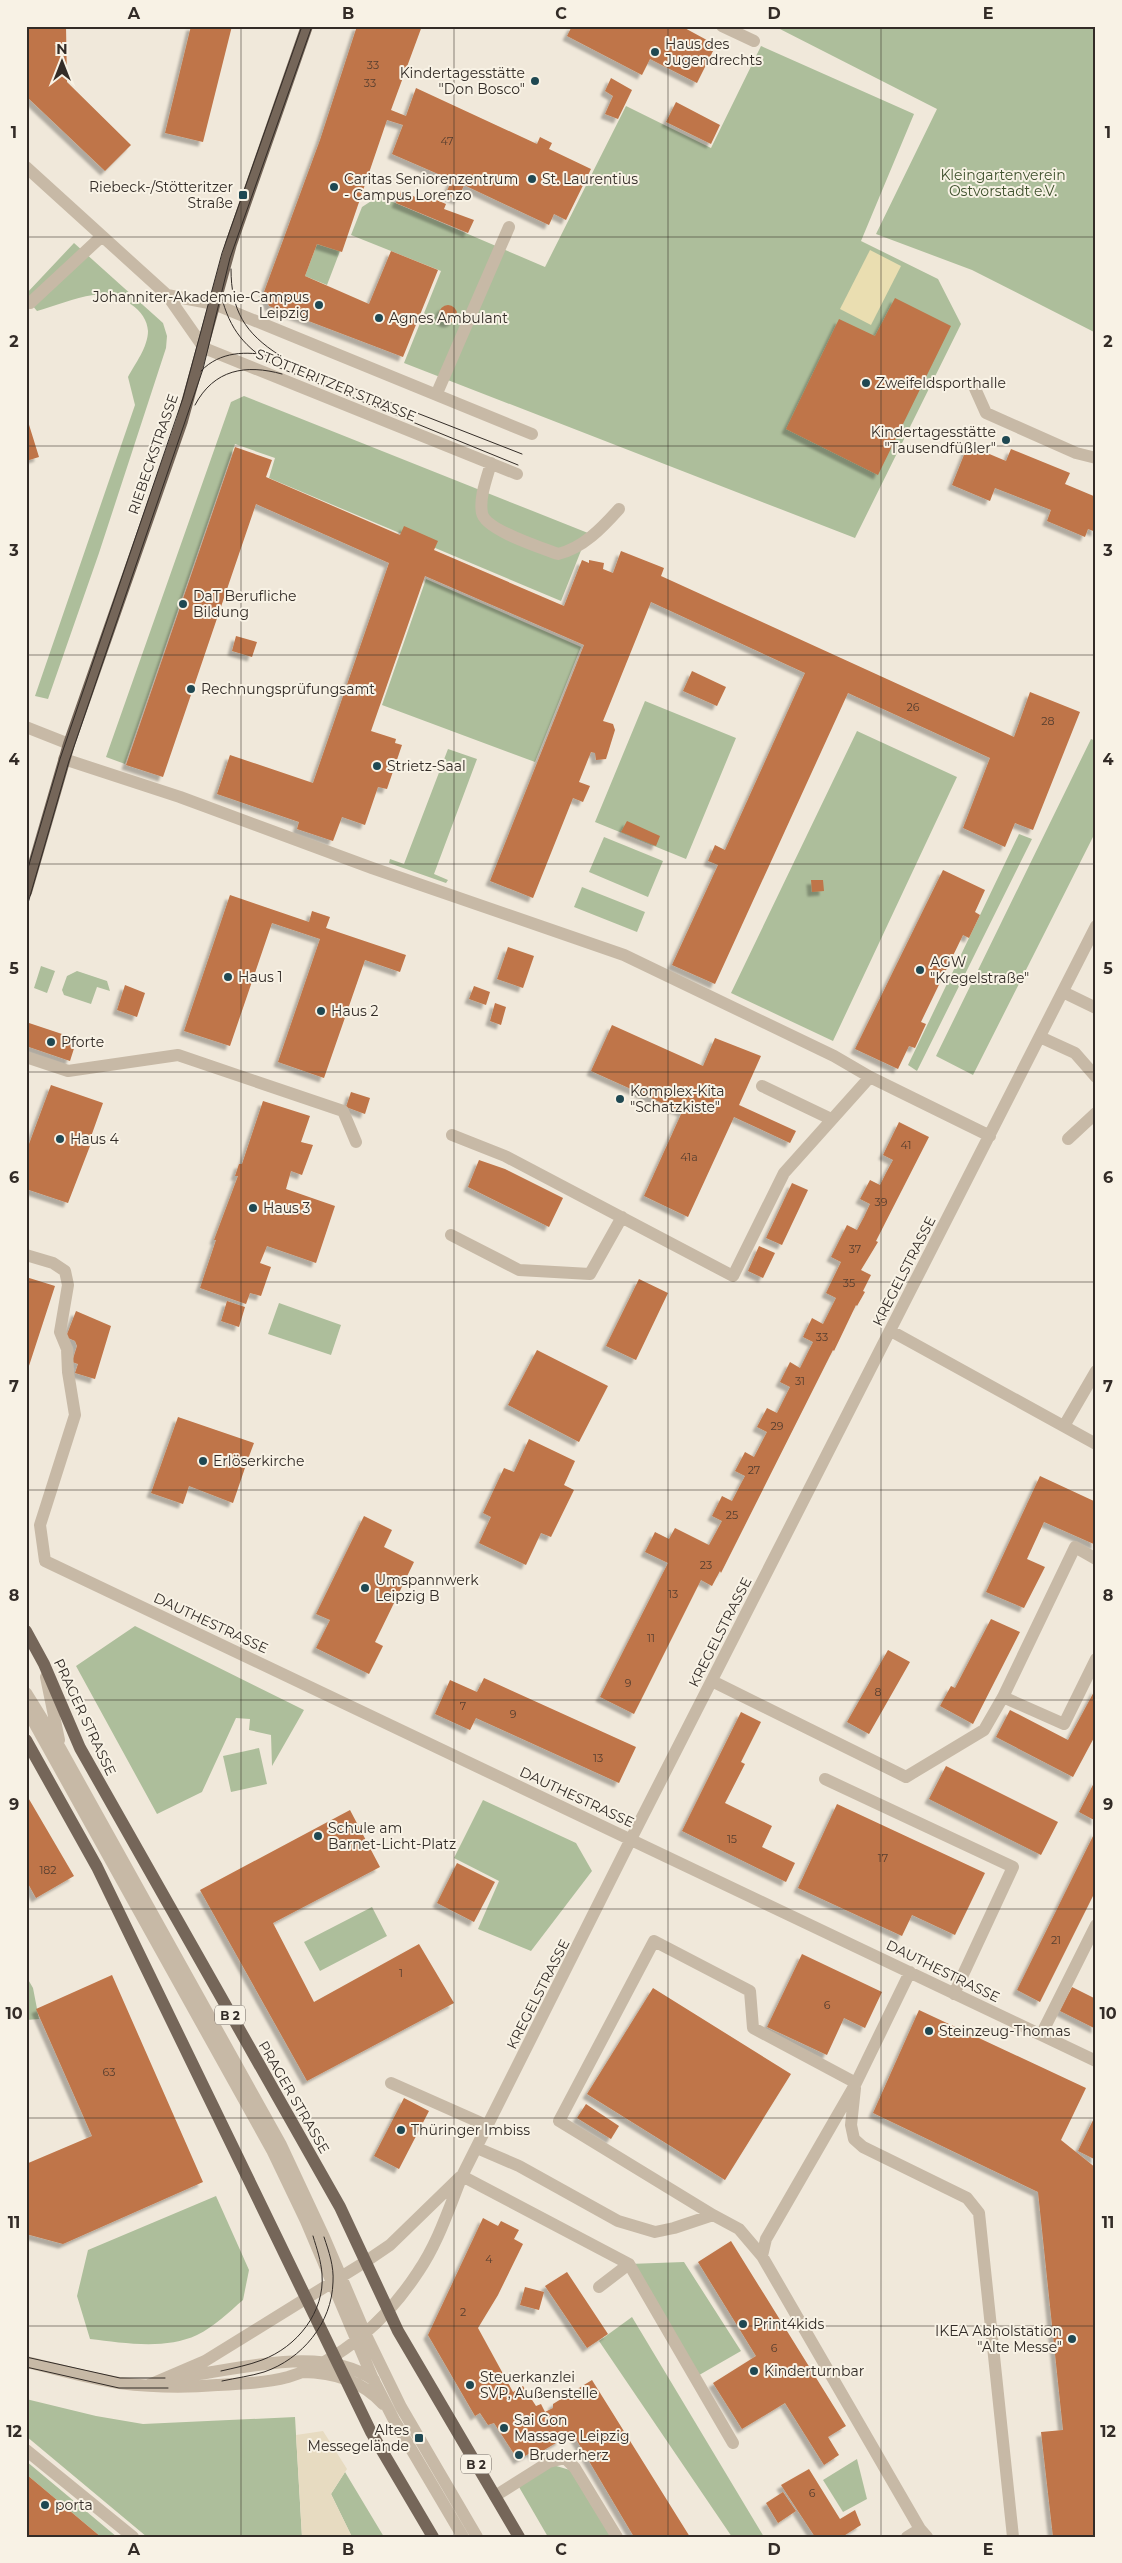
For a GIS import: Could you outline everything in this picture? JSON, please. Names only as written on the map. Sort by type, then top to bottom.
[{"type":"main road","name":"RIEBECKSTRASSE","points":[[26,892],[64,759],[182,421],[204,348],[230,244],[307,26]]},
{"type":"main road","name":"PRAGER STRASSE","points":[[26,1631],[44,1664],[80,1748],[340,2207],[388,2311],[424,2379],[519,2537]]},
{"type":"main road","points":[[26,1740],[97,1867],[305,2300],[330,2360],[343,2378],[371,2432],[433,2537]]},
{"type":"street","points":[[722,26],[754,41]]},
{"type":"street","points":[[26,167],[167,295],[204,348]]},
{"type":"street","points":[[437,393],[509,227]]},
{"type":"street","points":[[30,303],[102,236]]},
{"type":"street","points":[[167,295],[214,304],[437,393],[532,434]]},
{"type":"street","name":"STÖTTERITZER STRASSE","points":[[204,348],[517,474]]},
{"type":"street","points":[[973,384],[986,413],[1076,453],[1096,458]]},
{"type":"street","points":[[491,463],[482,499],[482,514],[487,522],[527,542],[558,554],[579,546],[605,524],[618,509]]},
{"type":"street","points":[[26,727],[69,744]]},
{"type":"street","points":[[64,759],[180,797],[381,871],[624,955],[834,1056],[870,1077],[990,1136]]},
{"type":"street","name":"KREGELSTRASSE","points":[[298,2372],[330,2360],[361,2337],[388,2311],[419,2271],[430,2251],[462,2176],[631,1839],[1096,926]]},
{"type":"street","points":[[1062,992],[1096,1008]]},
{"type":"street","points":[[1040,1037],[1075,1053],[1096,1077]]},
{"type":"street","points":[[26,1057],[68,1071],[178,1055],[343,1111],[356,1142]]},
{"type":"street","points":[[452,1134],[504,1156],[733,1276],[784,1173],[870,1077]]},
{"type":"street","points":[[762,1086],[831,1119]]},
{"type":"street","points":[[1068,1139],[1096,1113]]},
{"type":"street","points":[[451,1235],[519,1270],[590,1274],[622,1218]]},
{"type":"street","name":"DAUTHESTRASSE","points":[[26,1255],[65,1270],[68,1285],[60,1332],[67,1349],[68,1372],[75,1415],[40,1525],[45,1561],[1096,2061]]},
{"type":"street","points":[[891,1331],[1096,1444]]},
{"type":"street","points":[[1064,1426],[1096,1371]]},
{"type":"street","points":[[712,1681],[906,1777],[984,1730],[1003,1697],[1075,1548],[1096,1559]]},
{"type":"street","points":[[1003,1697],[1064,1724],[1096,1659]]},
{"type":"street","points":[[44,1664],[60,1748]]},
{"type":"street","points":[[26,1693],[60,1748],[281,2145],[361,2337],[397,2412],[463,2537]]},
{"type":"street","points":[[26,1708],[272,2150],[337,2280]]},
{"type":"street","points":[[825,1779],[1013,1867],[954,1994]]},
{"type":"street","points":[[1041,2035],[1096,1925]]},
{"type":"street","points":[[856,2083],[753,2028],[750,1991],[654,1941],[559,2121],[739,2229],[762,2256],[923,2533],[907,2537]]},
{"type":"street","points":[[762,2256],[766,2239],[856,2083],[910,1972]]},
{"type":"street","points":[[391,2083],[488,2126]]},
{"type":"street","points":[[856,2083],[851,2124],[854,2139],[864,2146],[967,2198],[979,2213],[1013,2537]]},
{"type":"street","points":[[477,2148],[519,2166],[618,2220],[655,2232],[674,2228],[713,2215]]},
{"type":"street","points":[[166,2383],[305,2300],[390,2245],[462,2176],[629,2264],[733,2443]]},
{"type":"street","points":[[599,2287],[629,2264]]},
{"type":"street","points":[[361,2337],[373,2379],[397,2412],[477,2537]]},
{"type":"street","points":[[26,2362],[119,2383],[149,2385],[283,2363],[330,2360],[348,2366],[373,2379]]},
{"type":"street","points":[[166,2383],[249,2383],[289,2376],[298,2372],[326,2373],[362,2386],[397,2412]]},
{"type":"street","points":[[26,2450],[133,2537]]},
{"type":"street","points":[[495,2496],[549,2462],[565,2458],[575,2468],[617,2537]]},
{"type":"green space","name":"Kleingartenverein Ostvorstadt e.V.","points":[[774,26],[1096,26],[1096,333],[972,270],[876,234],[937,109]]},
{"type":"green space","points":[[761,46],[914,114],[861,241],[938,279],[961,324],[855,538],[404,363],[441,271],[351,235],[362,207],[379,196],[545,267],[626,106],[711,148]]},
{"type":"green space","points":[[74,243],[163,323],[167,336],[166,348],[99,553],[48,699],[35,696],[135,405],[128,377],[144,349],[148,331],[142,315],[136,308],[120,298],[102,294],[86,296],[37,311],[26,298],[26,294]]},
{"type":"green space","points":[[317,244],[340,251],[327,285],[305,276]]},
{"type":"green space","points":[[244,396],[588,533],[561,601],[269,478],[275,458],[235,444],[125,764],[106,757],[231,402]]},
{"type":"green space","points":[[426,579],[581,647],[535,762],[382,705]]},
{"type":"green space","points":[[645,701],[736,738],[686,859],[595,822]]},
{"type":"green space","points":[[857,731],[957,777],[833,1041],[731,993]]},
{"type":"green space","points":[[1091,739],[1096,741],[1096,831],[973,1075],[936,1056]]},
{"type":"green space","points":[[448,749],[477,759],[434,874],[448,880],[446,883],[389,863],[390,859],[404,864]]},
{"type":"green space","points":[[1019,834],[1032,839],[917,1071],[908,1065]]},
{"type":"green space","points":[[604,837],[663,861],[648,897],[589,872]]},
{"type":"green space","points":[[582,887],[645,912],[637,932],[574,907]]},
{"type":"green space","points":[[41,966],[55,971],[47,993],[34,988]]},
{"type":"green space","points":[[77,971],[107,981],[110,991],[97,987],[91,1004],[64,995],[62,990],[67,976]]},
{"type":"green space","points":[[279,1303],[341,1325],[331,1355],[268,1334]]},
{"type":"green space","points":[[135,1626],[304,1710],[272,1766],[271,1735],[249,1730],[250,1719],[236,1718],[202,1792],[157,1814],[76,1666]]},
{"type":"green space","points":[[259,1748],[267,1784],[231,1792],[223,1756]]},
{"type":"green space","points":[[483,1800],[576,1843],[592,1871],[531,1951],[478,1929],[499,1881],[454,1858]]},
{"type":"green space","points":[[372,1907],[387,1936],[320,1971],[304,1942]]},
{"type":"green space","points":[[26,1976],[33,1988],[39,2019],[26,2020]]},
{"type":"green space","points":[[216,2196],[249,2270],[243,2300],[209,2328],[185,2340],[172,2343],[144,2344],[90,2339],[77,2296],[88,2250]]},
{"type":"green space","points":[[684,2262],[741,2351],[694,2378],[629,2264]]},
{"type":"green space","points":[[632,2317],[764,2537],[732,2537],[599,2341]]},
{"type":"green space","points":[[26,2399],[96,2416],[143,2424],[295,2417],[302,2537],[147,2537],[26,2436]]},
{"type":"green space","points":[[857,2459],[867,2499],[843,2512],[823,2480]]},
{"type":"green space","points":[[26,2461],[117,2537],[101,2537],[26,2474]]},
{"type":"green space","points":[[553,2465],[570,2470],[611,2537],[548,2537],[519,2487]]},
{"type":"green space","points":[[345,2472],[384,2537],[352,2537],[331,2494]]},
{"type":"sand","points":[[870,250],[901,266],[871,325],[840,309]]},
{"type":"shaded area","points":[[323,2431],[347,2469],[331,2494],[352,2537],[302,2537],[296,2435]]},
{"type":"building","points":[[26,26],[66,26],[67,82],[131,145],[105,171],[26,96]]},
{"type":"building","points":[[191,26],[232,26],[203,142],[165,133]]},
{"type":"building","points":[[357,26],[422,26],[391,110],[406,116],[416,88],[537,144],[540,137],[552,143],[549,149],[591,169],[566,220],[554,214],[549,225],[464,185],[458,200],[445,195],[452,180],[392,154],[403,125],[387,120],[342,252],[317,244],[305,276],[369,304],[391,251],[438,270],[403,357],[269,306],[264,292],[320,140]]},
{"type":"building","name":"Haus des Jugendrechts","points":[[572,26],[681,26],[716,45],[697,83],[650,59],[642,75],[567,36]]},
{"type":"building","points":[[611,78],[632,90],[618,119],[605,114],[613,96],[605,91]]},
{"type":"building","points":[[676,102],[720,125],[711,144],[666,122]]},
{"type":"building","points":[[401,191],[425,201],[427,196],[446,204],[444,209],[474,220],[468,233],[396,203]]},
{"type":"building","name":"Zweifeldsporthalle","points":[[895,298],[951,326],[878,475],[786,429],[839,319],[875,336]]},
{"type":"building","points":[[444,305],[452,305],[457,310],[455,321],[444,323],[439,318],[439,310]]},
{"type":"building","points":[[26,415],[39,457],[26,461]]},
{"type":"building","points":[[968,445],[1006,461],[1011,449],[1070,473],[1065,484],[1096,497],[1096,532],[1088,529],[1085,537],[1047,521],[1051,510],[995,488],[990,501],[952,485]]},
{"type":"building","points":[[235,447],[272,460],[266,477],[400,535],[404,526],[438,541],[434,550],[564,606],[582,560],[589,563],[589,560],[604,563],[603,569],[613,573],[621,551],[664,568],[661,576],[1014,737],[1030,692],[1080,712],[1033,830],[1015,823],[1005,847],[963,828],[990,758],[848,693],[715,984],[672,965],[718,865],[708,861],[715,845],[725,850],[805,673],[651,602],[603,721],[613,724],[615,730],[606,759],[596,760],[595,753],[591,752],[579,782],[590,786],[583,802],[573,798],[533,898],[490,881],[584,645],[425,576],[371,731],[396,739],[395,743],[402,745],[387,789],[378,787],[365,825],[342,817],[333,841],[297,829],[299,822],[217,794],[230,755],[313,783],[389,563],[256,504],[163,777],[126,765]]},
{"type":"building","points":[[236,636],[257,642],[252,657],[232,651]]},
{"type":"building","points":[[692,671],[726,687],[717,706],[683,691]]},
{"type":"building","points":[[627,821],[660,836],[656,846],[621,832]]},
{"type":"building","name":"AGW \"Kregelstraße\"","points":[[943,870],[985,890],[975,912],[980,915],[969,938],[963,935],[921,1022],[926,1024],[915,1048],[909,1046],[898,1069],[855,1049]]},
{"type":"building","points":[[811,880],[823,880],[824,891],[812,892]]},
{"type":"building","points":[[230,895],[309,922],[312,911],[330,917],[326,928],[406,955],[400,972],[365,960],[324,1078],[278,1062],[320,939],[272,923],[230,1046],[184,1031]]},
{"type":"building","points":[[508,947],[534,956],[523,988],[497,979]]},
{"type":"building","points":[[125,985],[145,993],[137,1017],[117,1010]]},
{"type":"building","points":[[474,986],[490,992],[486,1005],[469,999]]},
{"type":"building","points":[[495,1003],[506,1007],[501,1025],[490,1021]]},
{"type":"building","name":"Pforte","points":[[26,1022],[77,1039],[70,1061],[26,1046]]},
{"type":"building","points":[[612,1025],[703,1066],[715,1038],[761,1056],[739,1105],[796,1131],[790,1143],[734,1117],[688,1217],[644,1196],[682,1112],[591,1071]]},
{"type":"building","name":"Haus 4","points":[[51,1085],[103,1103],[88,1145],[90,1146],[68,1203],[26,1189],[29,1144]]},
{"type":"building","points":[[351,1092],[370,1098],[365,1114],[346,1107]]},
{"type":"building","name":"Haus 3","points":[[263,1101],[310,1116],[301,1142],[313,1145],[302,1175],[291,1171],[286,1189],[335,1206],[316,1263],[267,1246],[260,1263],[271,1267],[261,1296],[250,1293],[246,1304],[200,1288],[216,1240],[214,1240],[238,1176],[235,1176],[239,1164],[242,1164]]},
{"type":"building","points":[[899,1122],[929,1137],[876,1241],[878,1242],[861,1270],[871,1275],[863,1291],[865,1292],[856,1305],[721,1573],[720,1571],[712,1586],[701,1580],[634,1714],[600,1697],[668,1563],[645,1552],[655,1532],[669,1539],[675,1528],[709,1545],[722,1521],[712,1516],[722,1496],[732,1501],[745,1476],[735,1471],[745,1452],[754,1457],[767,1432],[757,1427],[767,1408],[777,1413],[790,1387],[780,1382],[790,1362],[800,1368],[813,1342],[803,1337],[812,1318],[823,1324],[836,1298],[826,1293],[841,1262],[831,1257],[847,1225],[857,1230],[864,1217],[870,1204],[860,1199],[870,1180],[880,1185],[893,1160],[883,1155]]},
{"type":"building","points":[[479,1160],[505,1169],[563,1198],[549,1227],[468,1187]]},
{"type":"building","points":[[792,1183],[808,1190],[782,1245],[766,1238]]},
{"type":"building","points":[[759,1246],[775,1253],[763,1278],[748,1271]]},
{"type":"building","points":[[26,1277],[55,1286],[27,1372],[26,1372]]},
{"type":"building","points":[[639,1279],[668,1293],[636,1360],[606,1346]]},
{"type":"building","points":[[227,1301],[245,1307],[239,1327],[221,1321]]},
{"type":"building","points":[[76,1311],[111,1326],[95,1379],[75,1373],[78,1364],[72,1362],[77,1346],[75,1341],[66,1337]]},
{"type":"building","points":[[537,1350],[608,1386],[579,1442],[508,1405]]},
{"type":"building","name":"Erlöserkirche","points":[[178,1417],[254,1443],[248,1459],[240,1456],[239,1460],[247,1462],[233,1503],[189,1486],[183,1504],[151,1493]]},
{"type":"building","points":[[529,1439],[575,1461],[564,1485],[574,1490],[551,1537],[541,1533],[526,1565],[479,1543],[491,1517],[483,1513],[504,1468],[514,1472]]},
{"type":"building","points":[[1040,1476],[1096,1502],[1096,1545],[1044,1522],[1027,1559],[1045,1567],[1024,1608],[986,1592]]},
{"type":"building","name":"Umspannwerk Leipzig B","points":[[364,1516],[392,1530],[384,1547],[414,1562],[375,1642],[383,1646],[369,1674],[316,1648],[330,1620],[316,1614]]},
{"type":"building","points":[[991,1619],[1020,1632],[973,1724],[940,1706],[951,1686],[955,1688]]},
{"type":"building","points":[[888,1650],[910,1662],[869,1734],[847,1722]]},
{"type":"building","points":[[484,1678],[636,1747],[619,1783],[476,1718],[470,1730],[435,1714],[450,1680],[477,1692]]},
{"type":"building","points":[[1096,1688],[1096,1734],[1073,1777],[996,1737],[1010,1710],[1068,1740]]},
{"type":"building","points":[[741,1712],[761,1722],[741,1762],[745,1764],[725,1803],[772,1826],[762,1847],[795,1863],[786,1882],[682,1831]]},
{"type":"building","points":[[946,1766],[1058,1822],[1041,1855],[929,1799]]},
{"type":"building","points":[[1096,1779],[1096,1821],[1079,1812]]},
{"type":"building","points":[[26,1794],[74,1876],[36,1898],[26,1880]]},
{"type":"building","points":[[837,1804],[985,1873],[955,1935],[912,1915],[902,1936],[798,1888]]},
{"type":"building","points":[[350,1810],[380,1867],[273,1923],[314,2002],[419,1944],[454,2003],[307,2081],[200,1890]]},
{"type":"building","points":[[1096,1830],[1096,1890],[1040,2002],[1017,1990]]},
{"type":"building","points":[[457,1863],[495,1882],[474,1922],[437,1903]]},
{"type":"building","points":[[802,1954],[882,1992],[865,2028],[844,2018],[827,2055],[767,2027]]},
{"type":"building","points":[[112,1975],[203,2182],[63,2244],[26,2234],[26,2164],[92,2136],[36,2009]]},
{"type":"building","points":[[1072,1987],[1096,1999],[1096,2029],[1060,2011]]},
{"type":"building","points":[[653,1988],[791,2074],[725,2180],[587,2094]]},
{"type":"building","points":[[919,2010],[1086,2088],[1061,2140],[1096,2168],[1096,2537],[1053,2537],[1041,2432],[1063,2430],[1038,2192],[873,2113]]},
{"type":"building","points":[[404,2098],[429,2111],[399,2169],[374,2156]]},
{"type":"building","points":[[586,2104],[619,2126],[611,2139],[577,2118]]},
{"type":"building","points":[[1096,2114],[1096,2160],[1078,2151]]},
{"type":"building","points":[[483,2218],[498,2226],[501,2221],[519,2230],[514,2239],[523,2244],[498,2295],[478,2328],[513,2392],[523,2386],[536,2406],[541,2404],[545,2412],[553,2408],[553,2404],[592,2380],[690,2537],[634,2537],[573,2434],[567,2432],[559,2436],[561,2440],[534,2456],[532,2452],[518,2460],[494,2423],[488,2425],[480,2413],[475,2416],[428,2335]]},
{"type":"building","points":[[731,2241],[846,2426],[828,2437],[839,2455],[824,2465],[785,2403],[742,2429],[713,2383],[756,2356],[698,2262]]},
{"type":"building","points":[[567,2272],[608,2334],[587,2348],[545,2286]]},
{"type":"building","points":[[525,2287],[544,2292],[539,2310],[520,2305]]},
{"type":"building","points":[[809,2469],[840,2519],[855,2510],[861,2525],[842,2537],[815,2537],[781,2485]]},
{"type":"building","name":"porta","points":[[26,2474],[101,2537],[26,2537]]},
{"type":"building","points":[[783,2492],[796,2511],[778,2523],[766,2503]]},
{"type":"tram line","points":[[26,875],[60,759],[183,398],[222,253],[302,26]]},
{"type":"tram line","points":[[26,910],[69,761],[203,369],[230,258],[312,26]]},
{"type":"tram line","points":[[231,269],[234,297],[242,320],[257,338],[279,355]]},
{"type":"tram line","points":[[221,295],[229,319],[240,337],[255,352],[275,366],[518,465]]},
{"type":"tram line","points":[[201,371],[208,364],[234,354],[253,353],[271,356],[522,454]]},
{"type":"tram line","points":[[195,405],[212,384],[232,372],[256,370],[282,374]]},
{"type":"tram line","points":[[221,2371],[262,2360],[275,2354],[297,2337],[306,2326],[314,2314],[322,2288],[321,2264],[313,2236]]},
{"type":"tram line","points":[[222,2381],[264,2372],[278,2366],[302,2349],[312,2338],[327,2312],[333,2282],[333,2270],[324,2237]]},
{"type":"tram line","points":[[26,2357],[120,2378],[165,2378]]},
{"type":"tram line","points":[[26,2367],[119,2388],[168,2388]]},
{"type":"place","name":"Haus des Jugendrechts","points":[[655,52]]},
{"type":"place","name":"Kindertagesstätte \"Don Bosco\"","points":[[535,81]]},
{"type":"place","name":"St. Laurentius","points":[[532,179]]},
{"type":"place","name":"Caritas Seniorenzentrum - Campus Lorenzo","points":[[334,187]]},
{"type":"place","name":"Riebeck-/Stötteritzer Straße","points":[[243,195]]},
{"type":"place","name":"Johanniter-Akademie-Campus Leipzig","points":[[319,305]]},
{"type":"place","name":"Agnes Ambulant","points":[[379,318]]},
{"type":"place","name":"Zweifeldsporthalle","points":[[866,383]]},
{"type":"place","name":"Kindertagesstätte \"Tausendfüßler\"","points":[[1006,440]]},
{"type":"place","name":"DaT Berufliche Bildung","points":[[183,604]]},
{"type":"place","name":"Rechnungsprüfungsamt","points":[[191,689]]},
{"type":"place","name":"Strietz-Saal","points":[[377,766]]},
{"type":"place","name":"AGW \"Kregelstraße\"","points":[[920,970]]},
{"type":"place","name":"Haus 1","points":[[228,977]]},
{"type":"place","name":"Haus 2","points":[[321,1011]]},
{"type":"place","name":"Pforte","points":[[51,1042]]},
{"type":"place","name":"Komplex-Kita \"Schatzkiste\"","points":[[620,1099]]},
{"type":"place","name":"Haus 4","points":[[60,1139]]},
{"type":"place","name":"Haus 3","points":[[253,1208]]},
{"type":"place","name":"Erlöserkirche","points":[[203,1461]]},
{"type":"place","name":"Umspannwerk Leipzig B","points":[[365,1588]]},
{"type":"place","name":"Schule am Barnet-Licht-Platz","points":[[318,1836]]},
{"type":"place","name":"Steinzeug-Thomas","points":[[929,2031]]},
{"type":"place","name":"Thüringer Imbiss","points":[[401,2130]]},
{"type":"place","name":"Print4kids","points":[[743,2324]]},
{"type":"place","name":"IKEA Abholstation \"Alte Messe\"","points":[[1072,2339]]},
{"type":"place","name":"Kinderturnbar","points":[[754,2371]]},
{"type":"place","name":"Steuerkanzlei SVP, Außenstelle","points":[[470,2385]]},
{"type":"place","name":"Sai Gon Massage Leipzig","points":[[504,2428]]},
{"type":"place","name":"Altes Messegelände","points":[[419,2438]]},
{"type":"place","name":"Bruderherz","points":[[519,2455]]},
{"type":"place","name":"porta","points":[[45,2505]]}]
